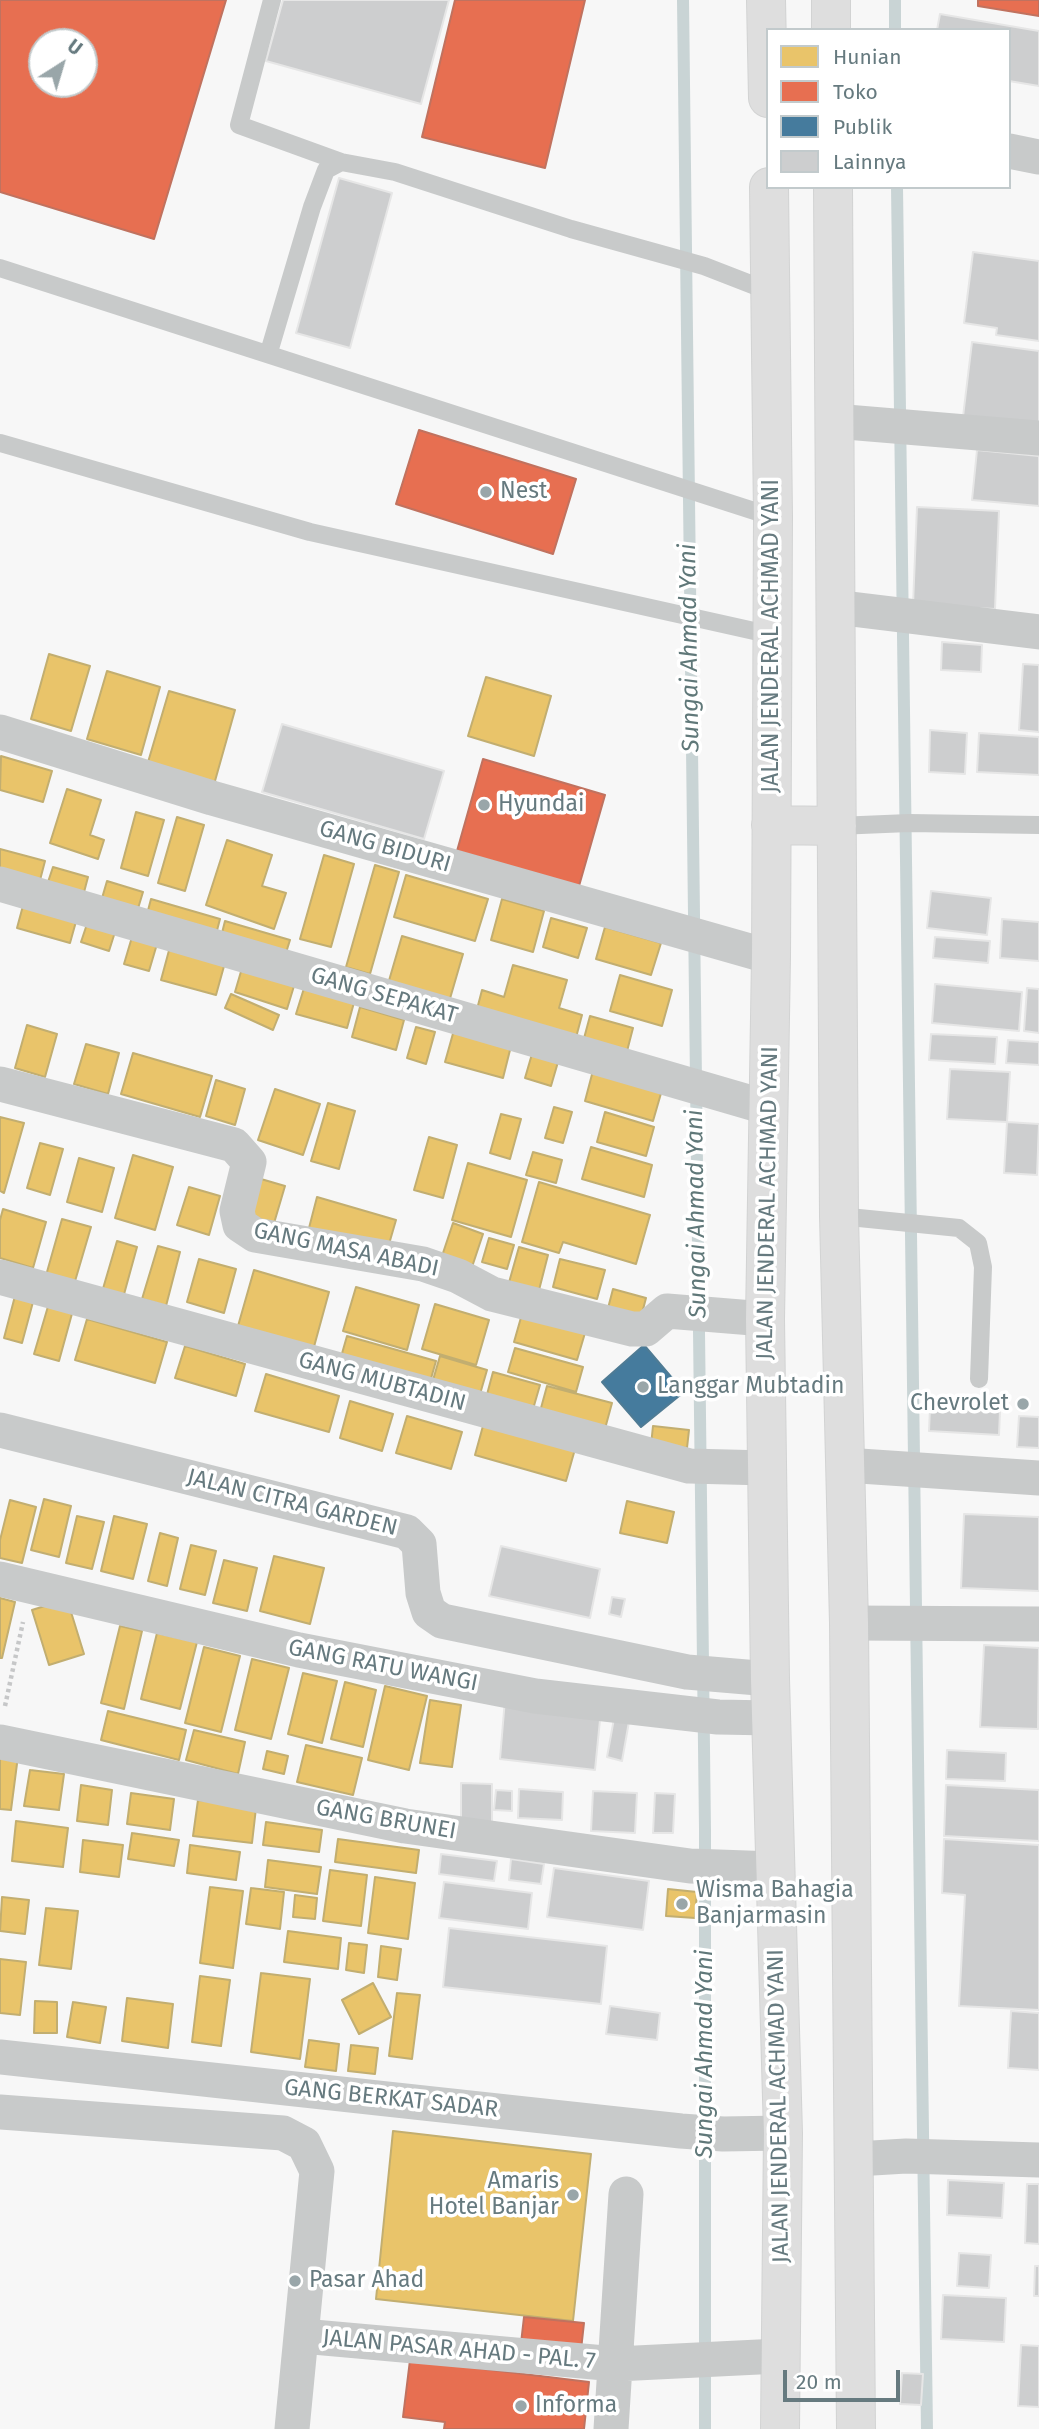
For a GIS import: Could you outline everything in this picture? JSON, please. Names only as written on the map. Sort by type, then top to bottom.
[{"type":"highway","points":[[766,0],[767,28]]},
{"type":"highway","points":[[831,0],[831,28]]},
{"type":"highway","name":"JALAN JENDERAL ACHMAD YANI","points":[[769,189],[773,517],[771,957],[765,1319],[770,1679],[783,2133],[780,2429]]},
{"type":"highway","points":[[833,189],[839,1216],[849,1623],[856,2159],[856,2429]]},
{"type":"highway","points":[[771,825],[837,826]]},
{"type":"street","points":[[1011,150],[1039,156]]},
{"type":"street","points":[[834,421],[1039,438]]},
{"type":"street","points":[[835,607],[1039,632]]},
{"type":"street","name":"GANG BIDURI","points":[[0,732],[212,798],[771,957]]},
{"type":"street","name":"GANG SEPAKAT","points":[[0,884],[769,1108]]},
{"type":"street","name":"GANG MASA ABADI","points":[[0,1084],[234,1145],[249,1162],[237,1211],[240,1225],[255,1235],[423,1264],[458,1276],[492,1294],[632,1329],[646,1329],[667,1311],[678,1310],[765,1319]]},
{"type":"street","name":"GANG MUBTADIN","points":[[0,1277],[701,1467],[767,1468]]},
{"type":"street","name":"JALAN CITRA GARDEN","points":[[0,1430],[394,1526],[407,1532],[419,1544],[422,1593],[429,1612],[442,1620],[701,1674],[770,1679]]},
{"type":"street","points":[[845,1465],[1039,1478]]},
{"type":"street","name":"GANG RATU WANGI","points":[[15,1583],[299,1650],[536,1696],[718,1717],[771,1718]]},
{"type":"street","points":[[849,1623],[1039,1624]]},
{"type":"street","name":"GANG BRUNEI","points":[[1,1729],[405,1826],[690,1866],[775,1869]]},
{"type":"street","name":"GANG BERKAT SADAR","points":[[0,2057],[681,2131],[723,2134],[783,2133]]},
{"type":"street","name":"JALAN PASAR AHAD - PAL. 7","points":[[0,2112],[283,2133],[304,2144],[317,2171],[292,2429]]},
{"type":"street","points":[[856,2159],[906,2156],[1039,2160]]},
{"type":"street","name":"JALAN PASAR AHAD - PAL. 7","points":[[611,2429],[626,2194]]},
{"type":"street","name":"JALAN PASAR AHAD - PAL. 7","points":[[302,2336],[616,2364],[682,2358],[779,2356]]},
{"type":"lane","points":[[272,0],[239,125],[341,162],[395,172],[571,229],[704,266],[771,293]]},
{"type":"lane","points":[[269,352],[312,207],[326,170],[341,162]]},
{"type":"lane","points":[[0,268],[269,352],[773,517]]},
{"type":"lane","points":[[0,443],[310,532],[772,635]]},
{"type":"lane","points":[[837,826],[909,823],[1039,825]]},
{"type":"lane","points":[[839,1216],[958,1228],[978,1243],[983,1267],[979,1379]]},
{"type":"path","points":[[1,1729],[15,1583]]},
{"type":"building: Hunian","points":[[49,654],[90,666],[71,731],[31,719]]},
{"type":"building: Hunian","points":[[107,671],[160,687],[141,755],[87,739]]},
{"type":"building: Hunian","points":[[486,677],[551,696],[534,756],[468,736]]},
{"type":"building: Hunian","points":[[169,691],[235,710],[213,788],[146,769]]},
{"type":"building: Hunian","points":[[1,756],[52,771],[43,802],[0,790]]},
{"type":"building: Hunian","points":[[67,789],[101,800],[90,835],[104,840],[98,859],[50,843]]},
{"type":"building: Hunian","points":[[136,812],[164,820],[148,876],[121,868]]},
{"type":"building: Hunian","points":[[177,817],[204,825],[185,891],[158,883]]},
{"type":"building: Hunian","points":[[227,840],[272,855],[262,886],[286,893],[274,929],[206,905]]},
{"type":"building: Hunian","points":[[0,849],[45,861],[39,884],[0,873]]},
{"type":"building: Hunian","points":[[324,855],[354,864],[331,947],[300,939]]},
{"type":"building: Hunian","points":[[375,865],[399,872],[370,974],[346,967]]},
{"type":"building: Hunian","points":[[53,867],[88,877],[83,896],[47,885]]},
{"type":"building: Hunian","points":[[406,875],[488,899],[475,941],[394,917]]},
{"type":"building: Hunian","points":[[107,881],[143,892],[136,915],[100,905]]},
{"type":"building: Hunian","points":[[151,899],[220,919],[215,938],[146,918]]},
{"type":"building: Hunian","points":[[502,899],[544,911],[533,952],[491,940]]},
{"type":"building: Hunian","points":[[24,902],[77,918],[70,943],[17,928]]},
{"type":"building: Hunian","points":[[551,918],[587,928],[578,958],[543,947]]},
{"type":"building: Hunian","points":[[225,921],[290,940],[284,959],[220,941]]},
{"type":"building: Hunian","points":[[87,924],[115,932],[109,951],[81,942]]},
{"type":"building: Hunian","points":[[605,927],[661,943],[651,975],[596,959]]},
{"type":"building: Hunian","points":[[402,936],[463,954],[449,1002],[388,984]]},
{"type":"building: Hunian","points":[[132,937],[157,944],[149,971],[124,964]]},
{"type":"building: Hunian","points":[[171,943],[226,959],[216,995],[161,980]]},
{"type":"building: Hunian","points":[[513,965],[567,980],[559,1008],[582,1015],[574,1045],[475,1017],[482,990],[504,997]]},
{"type":"building: Hunian","points":[[242,968],[294,986],[287,1009],[235,992]]},
{"type":"building: Hunian","points":[[620,975],[672,990],[662,1026],[610,1011]]},
{"type":"building: Hunian","points":[[305,985],[355,999],[347,1028],[296,1014]]},
{"type":"building: Hunian","points":[[231,994],[279,1015],[273,1030],[225,1008]]},
{"type":"building: Hunian","points":[[360,1007],[404,1020],[396,1050],[352,1037]]},
{"type":"building: Hunian","points":[[590,1016],[633,1028],[626,1055],[583,1042]]},
{"type":"building: Hunian","points":[[27,1025],[57,1034],[45,1077],[15,1068]]},
{"type":"building: Hunian","points":[[416,1027],[435,1032],[426,1064],[407,1058]]},
{"type":"building: Hunian","points":[[454,1030],[511,1046],[503,1078],[445,1062]]},
{"type":"building: Hunian","points":[[86,1044],[119,1053],[108,1094],[74,1084]]},
{"type":"building: Hunian","points":[[133,1053],[212,1076],[200,1117],[121,1094]]},
{"type":"building: Hunian","points":[[532,1054],[558,1062],[551,1086],[525,1078]]},
{"type":"building: Hunian","points":[[595,1063],[664,1083],[653,1121],[585,1101]]},
{"type":"building: Hunian","points":[[216,1080],[245,1089],[235,1125],[206,1116]]},
{"type":"building: Hunian","points":[[275,1089],[320,1104],[303,1155],[258,1140]]},
{"type":"building: Hunian","points":[[328,1103],[355,1111],[339,1169],[311,1161]]},
{"type":"building: Hunian","points":[[554,1107],[572,1112],[563,1143],[545,1138]]},
{"type":"building: Hunian","points":[[605,1112],[654,1127],[646,1156],[597,1142]]},
{"type":"building: Hunian","points":[[501,1114],[521,1119],[510,1159],[490,1153]]},
{"type":"building: Hunian","points":[[0,1117],[24,1123],[4,1193],[0,1191]]},
{"type":"building: Hunian","points":[[429,1137],[457,1145],[443,1198],[414,1190]]},
{"type":"building: Hunian","points":[[40,1143],[63,1149],[50,1195],[27,1188]]},
{"type":"building: Hunian","points":[[591,1147],[652,1165],[644,1197],[582,1179]]},
{"type":"building: Hunian","points":[[533,1152],[562,1160],[556,1183],[526,1175]]},
{"type":"building: Hunian","points":[[133,1155],[173,1167],[155,1230],[115,1218]]},
{"type":"building: Hunian","points":[[79,1158],[114,1168],[102,1212],[67,1202]]},
{"type":"building: Hunian","points":[[468,1163],[527,1180],[511,1237],[452,1220]]},
{"type":"building: Hunian","points":[[261,1179],[285,1186],[272,1230],[249,1222]]},
{"type":"building: Hunian","points":[[539,1182],[650,1215],[636,1264],[563,1242],[559,1253],[522,1242]]},
{"type":"building: Hunian","points":[[189,1187],[220,1196],[209,1235],[177,1225]]},
{"type":"building: Hunian","points":[[317,1197],[396,1220],[387,1251],[309,1228]]},
{"type":"building: Hunian","points":[[3,1209],[46,1222],[33,1268],[0,1258],[0,1220]]},
{"type":"building: Hunian","points":[[62,1219],[91,1227],[73,1288],[45,1279]]},
{"type":"building: Hunian","points":[[453,1223],[483,1234],[471,1270],[441,1259]]},
{"type":"building: Hunian","points":[[489,1238],[514,1245],[507,1269],[482,1262]]},
{"type":"building: Hunian","points":[[117,1241],[137,1247],[123,1298],[102,1292]]},
{"type":"building: Hunian","points":[[158,1246],[180,1252],[166,1306],[142,1299]]},
{"type":"building: Hunian","points":[[519,1247],[548,1255],[538,1294],[508,1286]]},
{"type":"building: Hunian","points":[[199,1259],[236,1269],[224,1313],[187,1302]]},
{"type":"building: Hunian","points":[[560,1259],[605,1270],[597,1299],[553,1287]]},
{"type":"building: Hunian","points":[[254,1270],[329,1292],[312,1354],[236,1333]]},
{"type":"building: Hunian","points":[[356,1287],[419,1305],[407,1350],[343,1331]]},
{"type":"building: Hunian","points":[[613,1289],[646,1298],[640,1321],[607,1312]]},
{"type":"building: Hunian","points":[[15,1296],[33,1302],[22,1343],[4,1338]]},
{"type":"building: Hunian","points":[[49,1303],[73,1310],[59,1361],[34,1354]]},
{"type":"building: Hunian","points":[[435,1304],[489,1320],[476,1365],[422,1349]]},
{"type":"building: Hunian","points":[[522,1314],[585,1333],[577,1360],[514,1342]]},
{"type":"building: Hunian","points":[[87,1319],[167,1342],[155,1383],[75,1360]]},
{"type":"building: Hunian","points":[[347,1336],[436,1361],[428,1389],[339,1364]]},
{"type":"building: Hunian","points":[[185,1346],[245,1364],[236,1396],[175,1378]]},
{"type":"building: Hunian","points":[[515,1348],[583,1367],[576,1392],[508,1372]]},
{"type":"building: Hunian","points":[[440,1356],[487,1370],[478,1401],[431,1387]]},
{"type":"building: Hunian","points":[[493,1372],[540,1385],[531,1416],[485,1402]]},
{"type":"building: Hunian","points":[[266,1374],[339,1396],[329,1432],[255,1411]]},
{"type":"building: Hunian","points":[[547,1386],[612,1403],[603,1436],[538,1419]]},
{"type":"building: Hunian","points":[[350,1401],[393,1414],[382,1451],[340,1438]]},
{"type":"building: Hunian","points":[[486,1415],[577,1442],[566,1481],[475,1455]]},
{"type":"building: Hunian","points":[[407,1416],[462,1432],[451,1469],[396,1453]]},
{"type":"building: Hunian","points":[[653,1426],[689,1430],[687,1448],[651,1445]]},
{"type":"building: Hunian","points":[[44,1499],[71,1506],[59,1557],[31,1550]]},
{"type":"building: Hunian","points":[[10,1500],[36,1507],[22,1563],[0,1558],[0,1540]]},
{"type":"building: Hunian","points":[[627,1501],[674,1512],[667,1543],[620,1533]]},
{"type":"building: Hunian","points":[[77,1516],[104,1522],[92,1569],[66,1563]]},
{"type":"building: Hunian","points":[[114,1516],[147,1524],[133,1579],[101,1571]]},
{"type":"building: Hunian","points":[[160,1533],[178,1538],[167,1586],[148,1581]]},
{"type":"building: Hunian","points":[[191,1545],[216,1551],[205,1595],[180,1589]]},
{"type":"building: Hunian","points":[[274,1556],[324,1568],[310,1624],[260,1611]]},
{"type":"building: Hunian","points":[[224,1560],[257,1568],[247,1611],[213,1603]]},
{"type":"building: Hunian","points":[[0,1598],[15,1602],[2,1658],[0,1658]]},
{"type":"building: Hunian","points":[[67,1599],[84,1654],[49,1665],[32,1610]]},
{"type":"building: Hunian","points":[[120,1626],[142,1631],[124,1709],[101,1703]]},
{"type":"building: Hunian","points":[[157,1633],[197,1642],[180,1709],[141,1699]]},
{"type":"building: Hunian","points":[[204,1647],[240,1656],[221,1732],[185,1723]]},
{"type":"building: Hunian","points":[[252,1659],[289,1668],[271,1739],[235,1730]]},
{"type":"building: Hunian","points":[[303,1673],[337,1681],[322,1743],[288,1734]]},
{"type":"building: Hunian","points":[[345,1682],[376,1690],[363,1747],[331,1739]]},
{"type":"building: Hunian","points":[[385,1686],[427,1696],[409,1770],[368,1760]]},
{"type":"building: Hunian","points":[[430,1700],[461,1705],[452,1767],[420,1763]]},
{"type":"building: Hunian","points":[[108,1711],[186,1730],[179,1760],[101,1740]]},
{"type":"building: Hunian","points":[[194,1730],[245,1742],[238,1774],[186,1760]]},
{"type":"building: Hunian","points":[[306,1745],[362,1758],[353,1795],[297,1782]]},
{"type":"building: Hunian","points":[[267,1751],[288,1756],[284,1774],[263,1769]]},
{"type":"building: Hunian","points":[[0,1754],[18,1756],[11,1810],[0,1809]]},
{"type":"building: Hunian","points":[[30,1770],[64,1774],[59,1810],[24,1806]]},
{"type":"building: Hunian","points":[[81,1785],[112,1790],[108,1825],[77,1821]]},
{"type":"building: Hunian","points":[[131,1793],[174,1799],[170,1830],[127,1824]]},
{"type":"building: Hunian","points":[[198,1800],[256,1808],[252,1843],[193,1836]]},
{"type":"building: Hunian","points":[[16,1821],[68,1828],[63,1867],[12,1861]]},
{"type":"building: Hunian","points":[[266,1822],[322,1830],[319,1852],[263,1845]]},
{"type":"building: Hunian","points":[[132,1833],[179,1840],[174,1866],[128,1859]]},
{"type":"building: Hunian","points":[[338,1839],[419,1850],[416,1873],[335,1862]]},
{"type":"building: Hunian","points":[[83,1840],[123,1845],[119,1877],[80,1872]]},
{"type":"building: Hunian","points":[[190,1845],[240,1852],[236,1880],[187,1873]]},
{"type":"building: Hunian","points":[[268,1860],[321,1867],[317,1894],[265,1887]]},
{"type":"building: Hunian","points":[[330,1870],[367,1875],[361,1926],[323,1921]]},
{"type":"building: Hunian","points":[[375,1877],[415,1883],[408,1939],[368,1933]]},
{"type":"building: Hunian","points":[[210,1887],[243,1891],[233,1968],[200,1963]]},
{"type":"building: Hunian","points":[[251,1888],[284,1892],[280,1929],[246,1924]]},
{"type":"building: Hunian","name":"Wisma Bahagia Banjarmasin","points":[[668,1889],[697,1892],[695,1918],[666,1916]]},
{"type":"building: Hunian","points":[[295,1895],[317,1898],[315,1919],[293,1917]]},
{"type":"building: Hunian","points":[[2,1897],[29,1900],[25,1934],[0,1931]]},
{"type":"building: Hunian","points":[[46,1908],[78,1911],[71,1969],[39,1965]]},
{"type":"building: Hunian","points":[[288,1931],[341,1938],[338,1969],[284,1962]]},
{"type":"building: Hunian","points":[[349,1943],[367,1945],[364,1973],[346,1970]]},
{"type":"building: Hunian","points":[[381,1946],[401,1949],[397,1980],[378,1977]]},
{"type":"building: Hunian","points":[[0,1959],[26,1962],[20,2015],[0,2013]]},
{"type":"building: Hunian","points":[[261,1973],[310,1979],[300,2059],[251,2052]]},
{"type":"building: Hunian","points":[[200,1976],[230,1980],[221,2046],[192,2042]]},
{"type":"building: Hunian","points":[[373,1983],[391,2017],[359,2034],[342,2000]]},
{"type":"building: Hunian","points":[[397,1993],[420,1995],[412,2059],[389,2056]]},
{"type":"building: Hunian","points":[[127,1998],[173,2004],[168,2048],[122,2041]]},
{"type":"building: Hunian","points":[[35,2001],[57,2002],[57,2033],[34,2033]]},
{"type":"building: Hunian","points":[[73,2002],[106,2007],[100,2043],[67,2037]]},
{"type":"building: Hunian","points":[[309,2040],[339,2044],[336,2071],[305,2067]]},
{"type":"building: Hunian","points":[[351,2045],[378,2048],[375,2074],[348,2071]]},
{"type":"building: Hunian","points":[[393,2131],[591,2154],[573,2321],[376,2299]]},
{"type":"building: Toko","points":[[0,0],[226,0],[154,239],[0,192]]},
{"type":"building: Toko","points":[[455,0],[585,0],[545,168],[422,137]]},
{"type":"building: Toko","points":[[978,0],[1039,0],[1039,16],[978,6]]},
{"type":"building: Toko","name":"Nest","points":[[419,430],[576,479],[553,554],[396,504]]},
{"type":"building: Toko","points":[[483,759],[605,795],[579,886],[457,851]]},
{"type":"building: Toko","points":[[524,2317],[584,2323],[580,2359],[520,2352]]},
{"type":"building: Toko","points":[[410,2360],[589,2382],[584,2429],[444,2429],[445,2422],[403,2417]]},
{"type":"building: Publik","name":"Langgar Mubtadin","points":[[644,1345],[684,1392],[641,1427],[602,1382]]},
{"type":"building: Lainnya","points":[[283,0],[449,0],[421,104],[266,61]]},
{"type":"building: Lainnya","points":[[940,14],[1039,31],[1039,86],[1011,81],[1011,28],[937,28]]},
{"type":"building: Lainnya","points":[[339,178],[392,193],[350,348],[296,333]]},
{"type":"building: Lainnya","points":[[973,252],[1039,261],[1039,341],[996,335],[997,328],[964,323]]},
{"type":"building: Lainnya","points":[[972,342],[1039,351],[1039,434],[962,425]]},
{"type":"building: Lainnya","points":[[977,450],[1039,456],[1039,506],[972,500]]},
{"type":"building: Lainnya","points":[[917,507],[999,511],[995,609],[913,605]]},
{"type":"building: Lainnya","points":[[942,642],[982,645],[981,672],[941,670]]},
{"type":"building: Lainnya","points":[[1023,664],[1039,665],[1039,732],[1019,730]]},
{"type":"building: Lainnya","points":[[282,724],[444,771],[424,839],[262,792]]},
{"type":"building: Lainnya","points":[[930,730],[967,733],[965,774],[929,772]]},
{"type":"building: Lainnya","points":[[979,733],[1039,737],[1039,775],[977,772]]},
{"type":"building: Lainnya","points":[[931,891],[991,898],[987,935],[927,928]]},
{"type":"building: Lainnya","points":[[1002,919],[1039,922],[1039,961],[1000,958]]},
{"type":"building: Lainnya","points":[[935,937],[990,941],[988,963],[933,958]]},
{"type":"building: Lainnya","points":[[935,984],[1022,992],[1019,1031],[932,1023]]},
{"type":"building: Lainnya","points":[[1027,988],[1039,989],[1039,1033],[1024,1031]]},
{"type":"building: Lainnya","points":[[931,1034],[997,1037],[995,1064],[929,1060]]},
{"type":"building: Lainnya","points":[[1008,1040],[1039,1042],[1039,1065],[1006,1063]]},
{"type":"building: Lainnya","points":[[950,1069],[1010,1072],[1007,1122],[947,1119]]},
{"type":"building: Lainnya","points":[[1007,1122],[1039,1124],[1037,1175],[1004,1173]]},
{"type":"building: Lainnya","points":[[930,1408],[1000,1411],[999,1435],[929,1431]]},
{"type":"building: Lainnya","points":[[1019,1416],[1039,1417],[1039,1448],[1017,1447]]},
{"type":"building: Lainnya","points":[[964,1514],[1039,1517],[1039,1591],[961,1588]]},
{"type":"building: Lainnya","points":[[501,1546],[600,1569],[590,1618],[489,1596]]},
{"type":"building: Lainnya","points":[[612,1597],[625,1599],[621,1617],[609,1614]]},
{"type":"building: Lainnya","points":[[984,1645],[1039,1648],[1038,1729],[980,1727]]},
{"type":"building: Lainnya","points":[[505,1699],[601,1710],[595,1770],[500,1759]]},
{"type":"building: Lainnya","points":[[615,1713],[630,1716],[622,1761],[607,1757]]},
{"type":"building: Lainnya","points":[[947,1750],[1006,1753],[1005,1781],[946,1779]]},
{"type":"building: Lainnya","points":[[461,1783],[492,1784],[492,1823],[461,1822]]},
{"type":"building: Lainnya","points":[[946,1785],[1039,1790],[1039,1841],[944,1836]]},
{"type":"building: Lainnya","points":[[519,1789],[563,1792],[562,1820],[518,1818]]},
{"type":"building: Lainnya","points":[[496,1790],[512,1791],[512,1811],[494,1810]]},
{"type":"building: Lainnya","points":[[593,1791],[637,1793],[635,1833],[591,1831]]},
{"type":"building: Lainnya","points":[[655,1793],[675,1794],[673,1833],[653,1833]]},
{"type":"building: Lainnya","points":[[944,1839],[1039,1845],[1039,2010],[959,2006],[965,1895],[942,1893]]},
{"type":"building: Lainnya","points":[[441,1854],[497,1861],[494,1881],[439,1874]]},
{"type":"building: Lainnya","points":[[511,1859],[544,1864],[541,1884],[509,1880]]},
{"type":"building: Lainnya","points":[[554,1868],[649,1881],[643,1930],[547,1917]]},
{"type":"building: Lainnya","points":[[444,1882],[532,1893],[528,1929],[439,1918]]},
{"type":"building: Lainnya","points":[[449,1928],[607,1946],[601,2004],[443,1987]]},
{"type":"building: Lainnya","points":[[610,2006],[660,2013],[657,2040],[606,2034]]},
{"type":"building: Lainnya","points":[[1011,2011],[1039,2013],[1039,2070],[1008,2068]]},
{"type":"building: Lainnya","points":[[948,2180],[1004,2183],[1002,2218],[947,2215]]},
{"type":"building: Lainnya","points":[[1027,2184],[1039,2184],[1039,2244],[1025,2243]]},
{"type":"building: Lainnya","points":[[959,2253],[991,2255],[989,2288],[957,2286]]},
{"type":"building: Lainnya","points":[[1035,2266],[1039,2266],[1039,2296],[1034,2296]]},
{"type":"building: Lainnya","points":[[943,2295],[1006,2298],[1004,2342],[941,2339]]},
{"type":"building: Lainnya","points":[[1021,2345],[1039,2346],[1039,2407],[1018,2406]]},
{"type":"building: Lainnya","points":[[902,2373],[923,2374],[921,2405],[900,2404]]},
{"type":"waterway","name":"Sungai Ahmad Yani","points":[[683,0],[705,1829],[705,2429]]},
{"type":"waterway","name":"Sungai Ahmad Yani","points":[[895,0],[895,28]]},
{"type":"waterway","name":"Sungai Ahmad Yani","points":[[897,189],[927,2429]]},
{"type":"place","name":"Nest","points":[[486,492]]},
{"type":"place","name":"Hyundai","points":[[484,805]]},
{"type":"place","name":"Langgar Mubtadin","points":[[643,1387]]},
{"type":"place","name":"Chevrolet","points":[[1023,1404]]},
{"type":"place","name":"Wisma Bahagia Banjarmasin","points":[[682,1904]]},
{"type":"place","name":"Amaris Hotel Banjar","points":[[573,2195]]},
{"type":"place","name":"Pasar Ahad","points":[[295,2281]]},
{"type":"place","name":"Informa","points":[[521,2406]]}]
